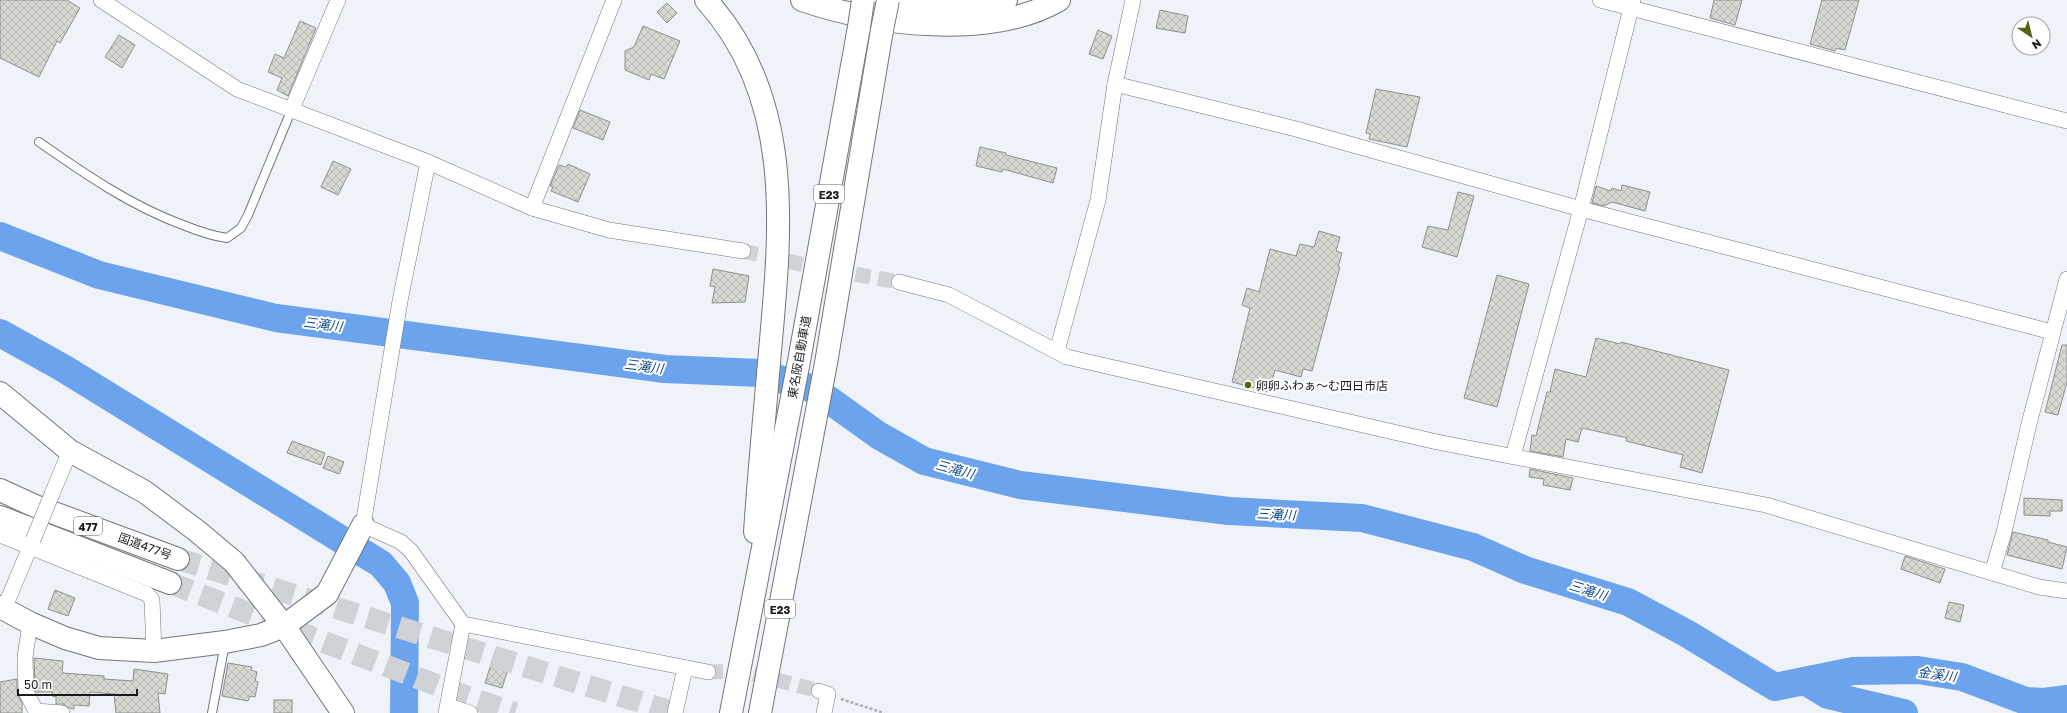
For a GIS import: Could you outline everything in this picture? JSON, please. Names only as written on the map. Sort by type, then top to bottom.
[{"type":"main road","points":[[706,0],[732,32],[745,56],[757,85],[772,139],[780,223],[770,354],[766,494]]},
{"type":"main road","points":[[802,0],[865,16],[921,23],[953,24],[1002,19],[1028,13],[1059,0]]},
{"type":"main road","name":"東名阪自動車道","points":[[731,713],[747,627],[766,494],[799,362],[863,0]]},
{"type":"main road","points":[[879,0],[917,4],[964,6],[1006,0]]},
{"type":"main road","name":"E23","points":[[760,713],[826,363],[888,0]]},
{"type":"main road","points":[[0,393],[70,450],[145,492],[197,531],[234,562],[284,626],[342,713]]},
{"type":"main road","name":"国道477号","points":[[0,490],[35,506],[178,559]]},
{"type":"main road","name":"477","points":[[0,517],[170,583]]},
{"type":"main road","points":[[2,608],[30,623],[65,638],[99,648],[154,651],[225,642],[261,635],[284,626],[327,594],[360,531]]},
{"type":"street","points":[[101,0],[236,89],[428,162],[532,208],[609,230],[743,251]]},
{"type":"street","points":[[291,110],[338,0]]},
{"type":"street","points":[[532,208],[614,0]]},
{"type":"street","points":[[1057,352],[1098,200],[1115,84],[1134,0]]},
{"type":"street","points":[[1600,0],[1632,4],[2067,122]]},
{"type":"street","points":[[1513,456],[1581,209],[1632,4]]},
{"type":"street","points":[[1115,84],[1296,129],[1581,209],[2058,327]]},
{"type":"street","points":[[428,162],[400,301],[360,531],[401,542],[411,551],[463,624],[708,672]]},
{"type":"street","points":[[1992,573],[2058,327],[2067,279]]},
{"type":"street","points":[[899,282],[949,295],[1057,352],[1075,359],[1437,442],[1766,505],[2039,587],[2067,592]]},
{"type":"street","points":[[2,608],[31,544],[70,450]]},
{"type":"street","points":[[0,536],[31,544],[147,594],[152,600],[154,651]]},
{"type":"street","points":[[30,623],[25,657],[26,692],[36,711],[62,713]]},
{"type":"street","points":[[463,624],[447,709],[470,713]]},
{"type":"street","points":[[676,713],[685,668]]},
{"type":"street","points":[[823,693],[824,713]]},
{"type":"lane","points":[[39,142],[90,177],[156,215],[213,237],[227,238],[241,228],[248,215],[291,110]]},
{"type":"lane","points":[[212,713],[225,642]]},
{"type":"path","points":[[823,693],[884,713]]},
{"type":"building","points":[[0,0],[67,0],[80,8],[60,43],[57,41],[39,77],[0,58]]},
{"type":"building","points":[[1714,0],[1742,0],[1735,25],[1710,18]]},
{"type":"building","points":[[1822,0],[1859,0],[1845,50],[1836,48],[1835,51],[1810,44]]},
{"type":"building","points":[[667,3],[677,13],[667,23],[657,12]]},
{"type":"building","points":[[1160,10],[1188,16],[1185,33],[1156,28]]},
{"type":"building","points":[[300,21],[316,28],[288,96],[277,90],[282,78],[268,72],[275,54],[284,58]]},
{"type":"building","points":[[643,26],[680,41],[664,79],[651,74],[649,80],[625,70],[625,51],[634,47]]},
{"type":"building","points":[[1098,30],[1112,36],[1103,59],[1089,54]]},
{"type":"building","points":[[119,35],[135,45],[122,68],[105,57]]},
{"type":"building","points":[[1376,89],[1420,97],[1407,147],[1369,139],[1370,134],[1366,133]]},
{"type":"building","points":[[580,110],[610,122],[603,140],[573,128]]},
{"type":"building","points":[[980,147],[1057,168],[1053,183],[1003,169],[1002,172],[976,166]]},
{"type":"building","points":[[333,161],[351,169],[338,195],[321,187]]},
{"type":"building","points":[[568,164],[590,174],[578,202],[551,191],[553,187],[550,186],[559,165],[566,167]]},
{"type":"building","points":[[1622,185],[1650,192],[1645,211],[1612,202],[1604,206],[1592,203],[1596,186],[1611,191],[1612,188],[1621,191]]},
{"type":"building","points":[[1458,192],[1474,196],[1457,257],[1422,247],[1428,226],[1448,230]]},
{"type":"building","points":[[1319,231],[1340,237],[1336,251],[1342,253],[1338,267],[1340,267],[1312,371],[1303,369],[1301,377],[1275,370],[1269,392],[1232,382],[1250,308],[1242,305],[1247,288],[1259,292],[1270,249],[1296,256],[1300,244],[1314,247]]},
{"type":"building","points":[[713,269],[749,276],[745,302],[712,303],[715,287],[710,286]]},
{"type":"building","points":[[1497,275],[1529,284],[1497,407],[1464,398]]},
{"type":"building","points":[[1596,338],[1620,344],[1621,342],[1729,370],[1702,473],[1680,467],[1683,455],[1626,441],[1627,438],[1582,428],[1578,442],[1566,439],[1563,457],[1530,451],[1532,435],[1536,436],[1547,392],[1550,392],[1555,369],[1586,377]]},
{"type":"building","points":[[2062,345],[2067,345],[2067,382],[2058,415],[2045,412]]},
{"type":"building","points":[[292,441],[325,453],[321,465],[287,453]]},
{"type":"building","points":[[328,456],[344,462],[339,474],[323,468]]},
{"type":"building","points":[[1530,469],[1573,478],[1570,490],[1543,485],[1544,479],[1529,477]]},
{"type":"building","points":[[2024,498],[2062,500],[2062,511],[2050,511],[2050,516],[2024,515]]},
{"type":"building","points":[[2013,532],[2048,540],[2048,542],[2067,547],[2062,569],[2007,555]]},
{"type":"building","points":[[1905,556],[1945,569],[1940,583],[1901,569]]},
{"type":"building","points":[[55,590],[75,598],[68,616],[48,609]]},
{"type":"building","points":[[1949,602],[1964,605],[1960,622],[1945,618]]},
{"type":"building","points":[[496,649],[513,654],[502,688],[485,683]]},
{"type":"building","points":[[34,658],[63,661],[62,673],[104,676],[104,679],[133,681],[134,669],[168,674],[165,694],[158,693],[160,713],[116,713],[114,694],[90,692],[89,706],[74,705],[74,709],[63,704],[56,704],[56,697],[52,696],[52,692],[36,692],[35,690]]},
{"type":"building","points":[[228,663],[252,667],[251,670],[257,672],[255,681],[258,682],[255,697],[250,696],[248,701],[222,696]]},
{"type":"building","points":[[17,679],[17,693],[22,703],[22,713],[0,713],[0,682]]},
{"type":"building","points":[[274,700],[292,700],[292,713],[274,713]]},
{"type":"waterway","name":"三滝川","points":[[0,236],[99,275],[276,318],[665,369],[759,373],[814,389],[878,435],[924,461],[1020,485],[1229,511],[1362,518],[1473,547],[1525,570],[1628,602],[1686,633],[1775,687],[1853,671],[1918,670],[1962,677],[2026,701],[2044,702],[2067,699]]},
{"type":"waterway","points":[[0,333],[63,368],[381,564],[397,583],[405,603],[404,713]]},
{"type":"waterway","name":"三滝川","points":[[1805,681],[1828,695],[1904,713]]},
{"type":"tunnel","points":[[743,251],[814,267],[899,282]]},
{"type":"tunnel","points":[[178,559],[676,713]]},
{"type":"tunnel","points":[[170,583],[465,696],[515,713]]},
{"type":"tunnel","points":[[708,672],[742,671],[819,691]]},
{"type":"place","name":"卵卵ふわぁ～む四日市店","points":[[1248,385]]},
{"type":"water label","name":"金溪川","points":[[1937,674]]}]
